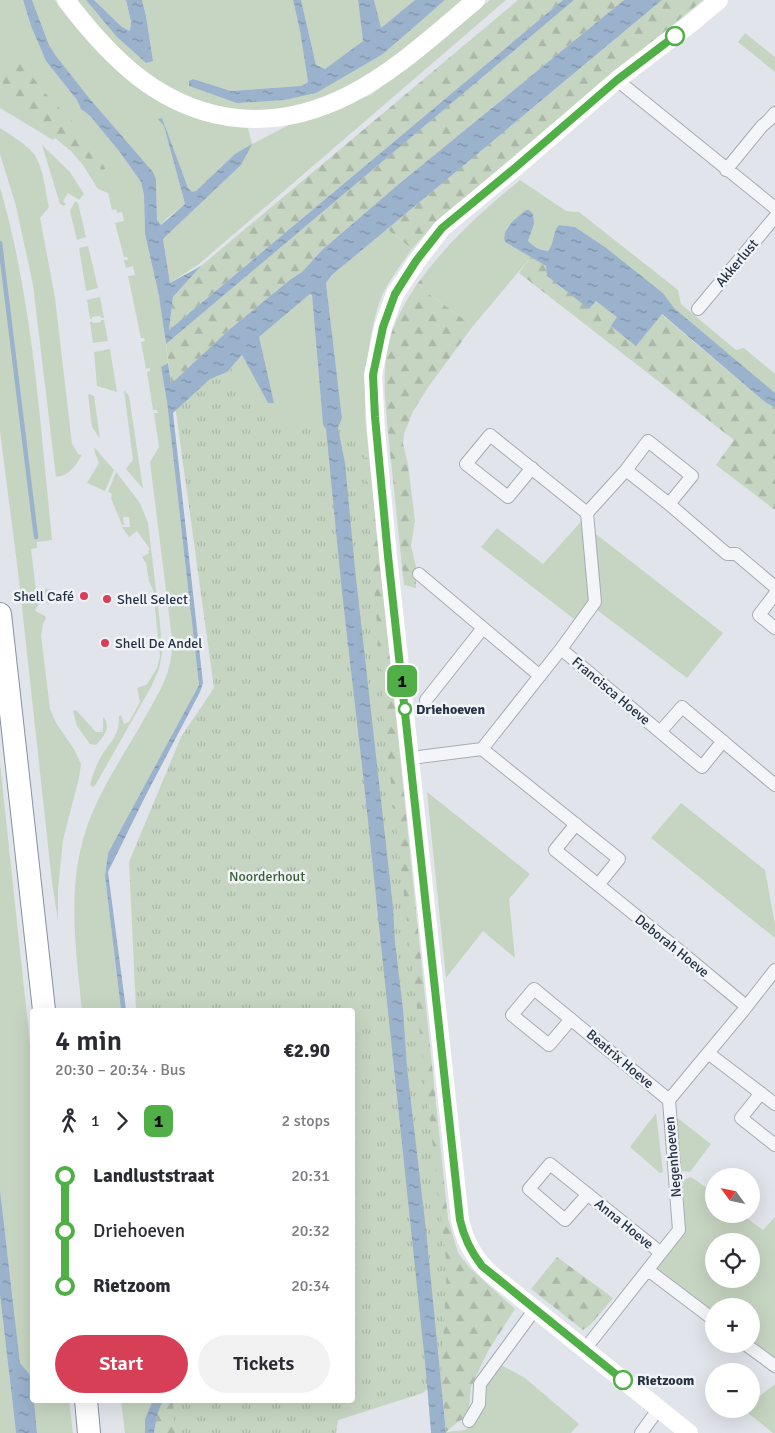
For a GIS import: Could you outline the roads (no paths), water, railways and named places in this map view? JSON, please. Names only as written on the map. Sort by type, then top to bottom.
[{"type":"highway","points":[[0,614],[44,1008]]},
{"type":"highway","points":[[86,1403],[90,1433]]},
{"type":"street","points":[[66,0],[99,40],[121,62],[163,94],[206,112],[229,117],[260,119],[280,118],[299,114],[325,106],[349,95],[377,79],[414,52],[476,0]]},
{"type":"street","points":[[689,1433],[482,1266],[474,1257],[463,1233],[459,1211],[388,556],[373,375],[383,327],[395,294],[416,261],[442,228],[617,80],[694,21],[718,0]]},
{"type":"street","points":[[617,80],[775,208]]},
{"type":"street","points":[[726,170],[775,112]]},
{"type":"street","name":"Akkerlust","points":[[698,309],[775,217]]},
{"type":"street","points":[[411,758],[482,749],[561,649],[594,602],[587,513],[532,468],[490,435],[466,464],[508,497],[532,468]]},
{"type":"street","points":[[587,513],[626,470],[648,441],[692,476],[669,504]]},
{"type":"street","points":[[626,470],[728,554],[736,554],[775,587]]},
{"type":"street","points":[[419,574],[540,676]]},
{"type":"street","points":[[775,594],[759,615],[775,628]]},
{"type":"street","points":[[426,700],[483,628]]},
{"type":"street","name":"Francisca Hoeve","points":[[561,649],[702,767],[723,741]]},
{"type":"street","name":"Francisca Hoeve","points":[[660,732],[682,707],[775,785]]},
{"type":"street","points":[[482,749],[619,859],[598,885]]},
{"type":"street","name":"Deborah Hoeve","points":[[576,824],[555,850],[746,1006]]},
{"type":"street","name":"Negenhoeven","points":[[585,1348],[679,1230],[669,1100],[775,970]]},
{"type":"street","name":"Beatrix Hoeve","points":[[571,1019],[550,1045],[512,1016],[534,989],[571,1019],[669,1100]]},
{"type":"street","points":[[708,1053],[775,1104]]},
{"type":"street","points":[[761,1093],[741,1118],[775,1145]]},
{"type":"street","name":"Anna Hoeve","points":[[588,1194],[565,1220],[529,1189],[550,1164],[588,1194],[661,1253]]},
{"type":"street","points":[[648,1270],[705,1313]]},
{"type":"street","points":[[469,1421],[479,1404],[480,1384],[535,1309]]},
{"type":"street","points":[[757,1353],[775,1366]]},
{"type":"street","points":[[641,1433],[659,1408]]},
{"type":"water","points":[[23,0],[32,0],[49,45],[56,56],[90,99],[153,172],[156,179],[157,220],[161,225],[185,204],[164,126],[158,119],[162,118],[188,188],[192,192],[196,191],[235,154],[252,144],[241,165],[163,239],[170,283],[201,266],[173,297],[169,330],[563,0],[574,0],[166,344],[159,296],[145,234],[144,195],[141,182],[119,151],[90,116],[81,109],[77,100],[46,61],[31,26]]},
{"type":"water","points":[[86,0],[94,0],[122,27],[130,31],[131,22],[126,0],[142,0],[153,61],[146,63],[116,36]]},
{"type":"water","points":[[293,0],[301,0],[316,65],[325,69],[363,41],[358,0],[374,0],[381,28],[415,0],[445,0],[383,54],[316,93],[284,100],[237,103],[189,86],[189,81],[193,79],[231,91],[301,86],[308,82]]},
{"type":"water","points":[[624,0],[662,0],[332,275],[326,283],[342,418],[338,428],[345,463],[393,907],[407,1068],[426,1230],[446,1433],[431,1433],[364,783],[326,429],[323,425],[312,295],[310,294],[259,337],[274,403],[268,403],[242,355],[227,372],[210,379],[173,413],[203,683],[108,872],[126,1008],[121,1008],[105,876],[108,853],[199,685],[167,402],[161,367],[168,363],[171,384],[230,329],[302,272],[322,250],[400,183]]},
{"type":"water","points":[[526,210],[533,214],[534,224],[528,241],[532,245],[548,251],[559,225],[575,227],[605,247],[663,293],[674,308],[775,393],[775,408],[765,402],[662,314],[636,346],[611,326],[617,317],[596,301],[589,309],[547,276],[546,266],[505,242],[505,232],[514,220]]},
{"type":"water","points":[[0,1190],[20,1363],[30,1375],[30,1403],[34,1403],[37,1433],[16,1433],[0,1295]]},
{"type":"water","points":[[152,1403],[162,1403],[157,1415],[154,1433],[145,1433],[145,1419]]},
{"type":"waterway","points":[[0,243],[36,537]]},
{"type":"place","name":"Shell Café","points":[[84,596]]},
{"type":"place","name":"Shell Select","points":[[107,599]]},
{"type":"place","name":"Shell De Andel","points":[[105,643]]},
{"type":"place","name":"Driehoeven","points":[[405,709]]},
{"type":"place","name":"Rietzoom","points":[[623,1380]]},
{"type":"park label","name":"Noorderhout","points":[[267,876]]}]
